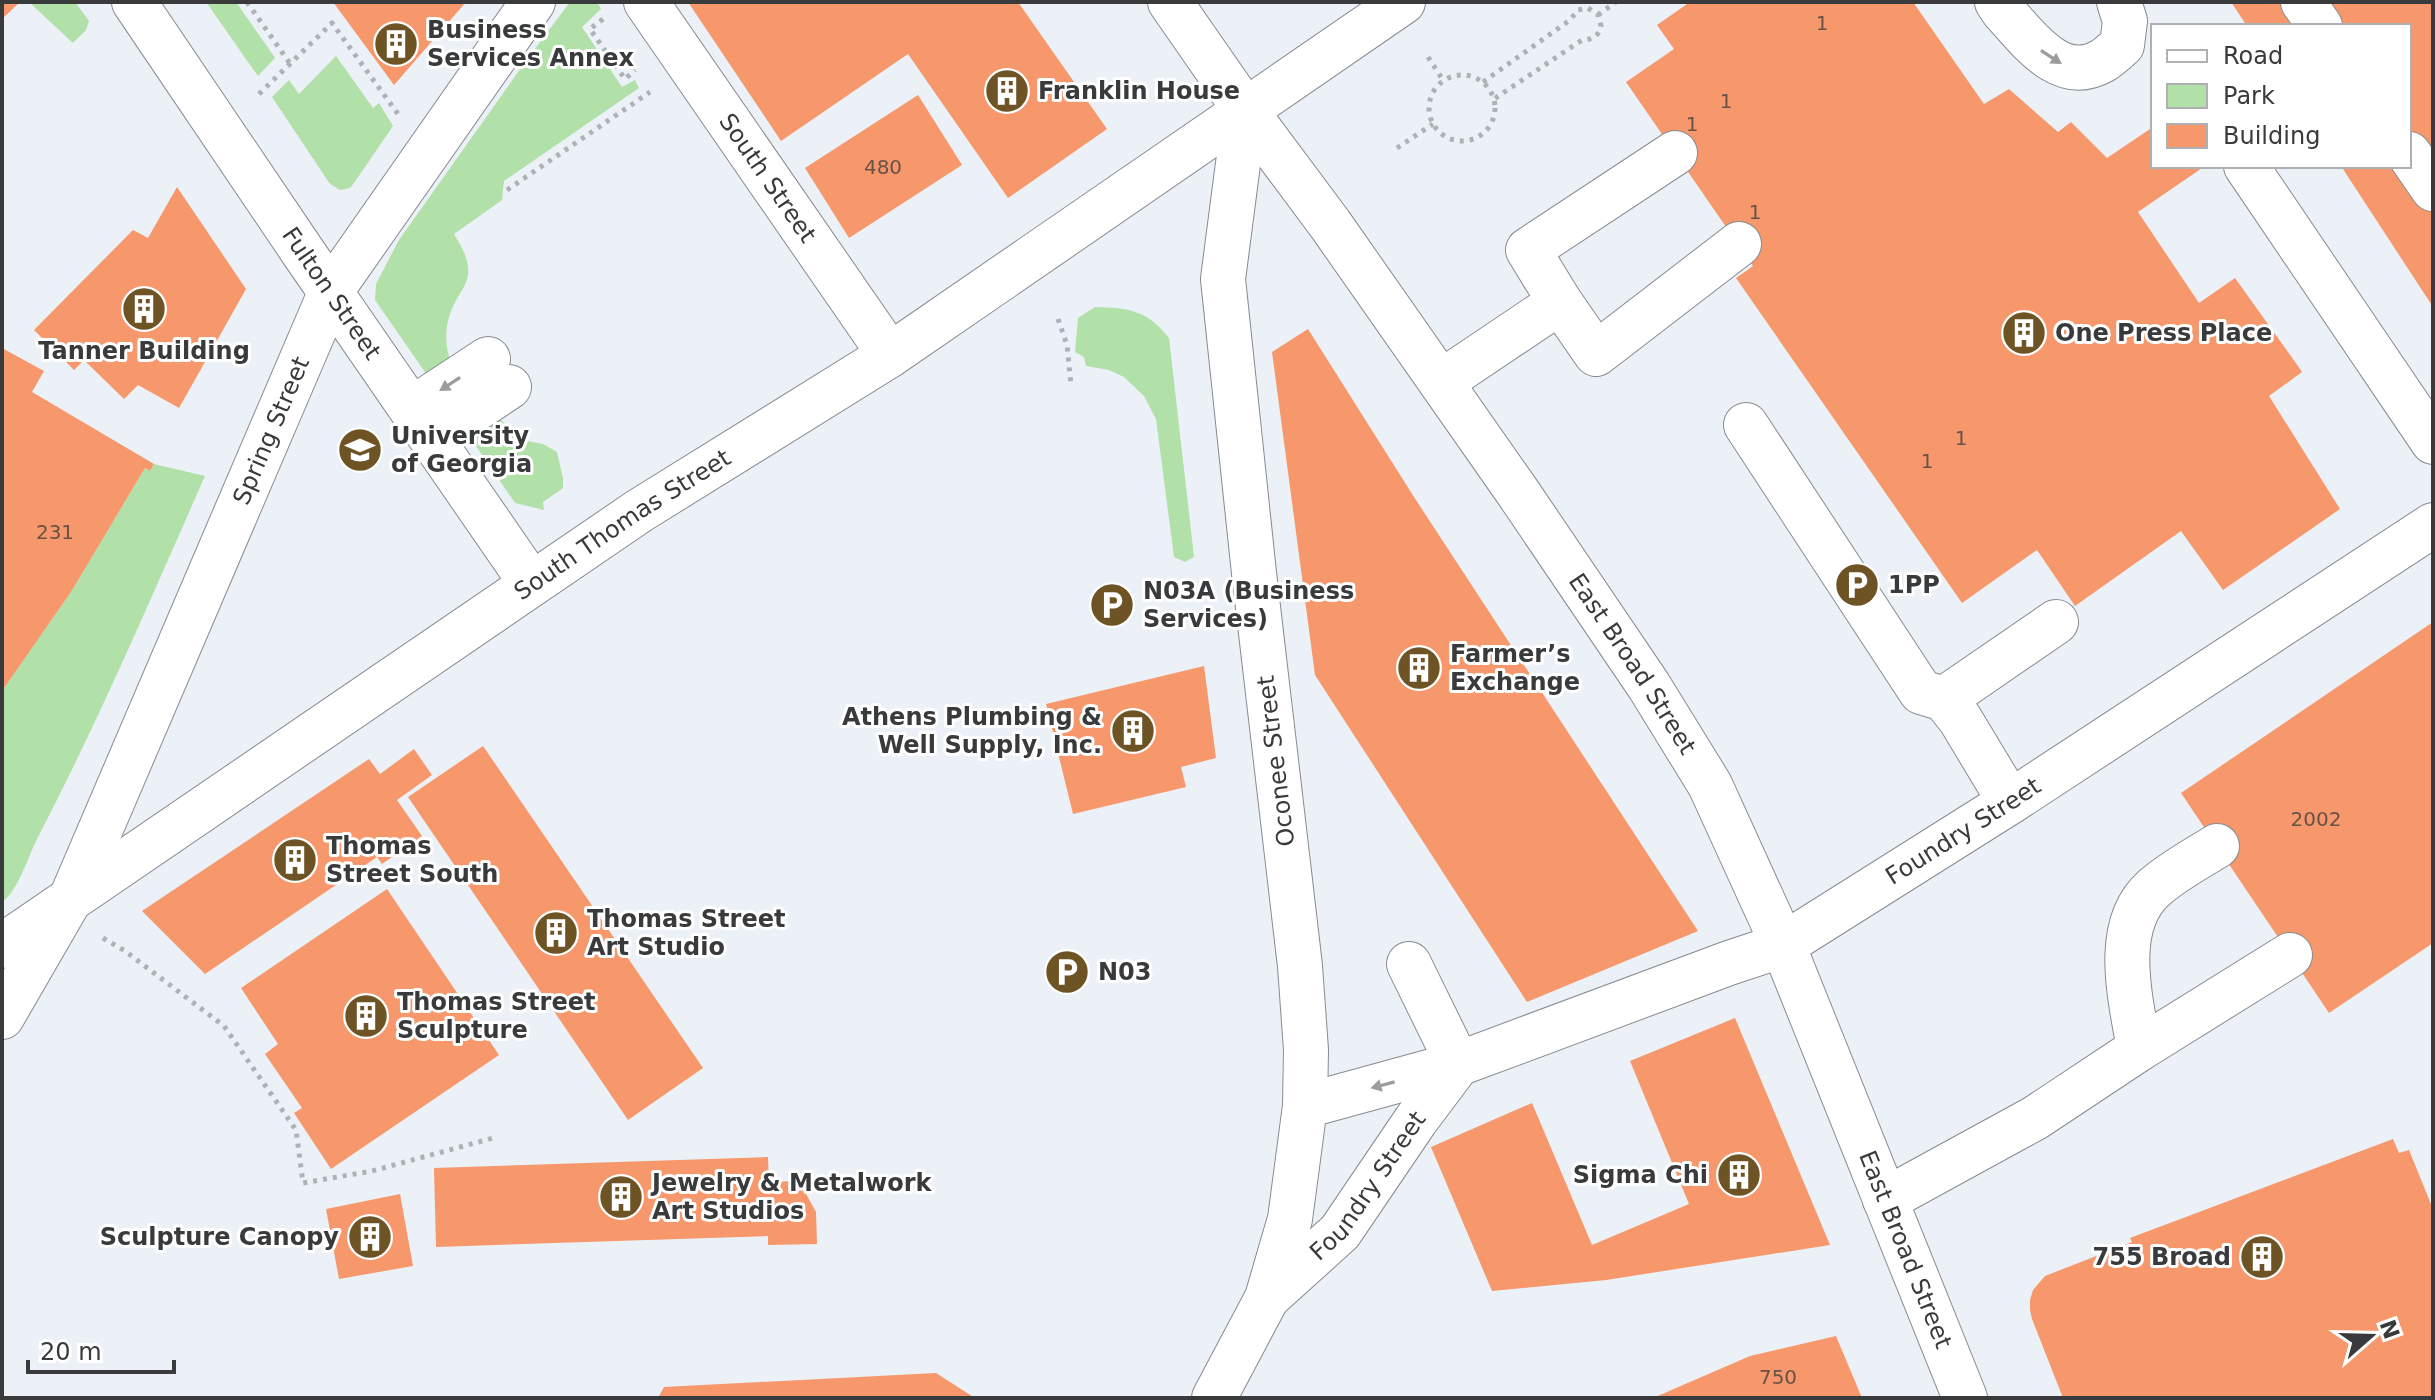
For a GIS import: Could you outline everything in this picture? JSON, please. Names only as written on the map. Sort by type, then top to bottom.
[{"type":"street","name":"Fulton Street","points":[[134,2],[531,583]]},
{"type":"street","name":"Spring Street","points":[[2,1017],[72,896],[331,291],[533,2]]},
{"type":"street","name":"East Broad Street","points":[[1170,2],[1441,382],[1649,686],[1710,785],[1783,945],[1965,1398]]},
{"type":"street","name":"South Thomas Street","points":[[2,946],[639,511],[890,355],[1403,2]]},
{"type":"street","points":[[1997,2],[2050,60],[2074,68],[2100,62],[2122,45],[2125,21],[2119,2]]},
{"type":"street","points":[[2303,2],[2319,24]]},
{"type":"street","name":"South Street","points":[[629,7],[890,355]]},
{"type":"street","name":"Oconee Street","points":[[1216,1396],[1267,1298],[1290,1219],[1305,1106],[1306,1050],[1300,966],[1223,279],[1245,110]]},
{"type":"street","points":[[1675,153],[1528,250],[1596,354],[1739,244]]},
{"type":"street","points":[[2411,157],[2433,189]]},
{"type":"street","points":[[2247,168],[2433,442]]},
{"type":"street","points":[[1441,382],[1560,302]]},
{"type":"street","points":[[422,424],[498,373]]},
{"type":"street","points":[[1746,425],[1921,692],[1944,699],[1960,719],[2010,802]]},
{"type":"street","name":"Foundry Street","points":[[1305,1106],[1458,1064],[1783,945],[2010,802],[2433,525]]},
{"type":"street","points":[[1944,699],[2056,622]]},
{"type":"street","points":[[2139,1049],[2127,977],[2131,922],[2152,889],[2217,846]]},
{"type":"street","points":[[1885,1200],[2035,1118],[2290,955]]},
{"type":"street","points":[[1409,964],[1458,1064]]},
{"type":"street","name":"Foundry Street","points":[[1267,1298],[1340,1232],[1458,1064]]},
{"type":"path","points":[[247,2],[291,65]]},
{"type":"path","points":[[1598,15],[1616,2]]},
{"type":"path","points":[[507,190],[651,91],[635,70],[625,79],[590,29],[629,7]]},
{"type":"path","points":[[1483,82],[1570,20],[1578,10],[1588,8],[1598,15],[1601,26],[1597,35],[1582,40],[1494,99]]},
{"type":"path","points":[[259,94],[332,23],[400,116]]},
{"type":"path","points":[[1428,57],[1443,80]]},
{"type":"path","points":[[1468,75],[1483,82],[1492,94],[1495,116],[1479,137],[1456,140],[1442,134],[1433,124],[1429,104],[1432,93],[1443,80],[1468,75]]},
{"type":"path","points":[[1397,148],[1433,124]]},
{"type":"path","points":[[1058,319],[1067,345],[1071,385]]},
{"type":"path","points":[[95,933],[125,951],[224,1026],[296,1130],[303,1183],[372,1171],[497,1137]]},
{"type":"green space","points":[[29,2],[75,2],[89,21],[86,30],[73,43]]},
{"type":"green space","points":[[206,2],[236,2],[275,58],[258,76]]},
{"type":"green space","points":[[570,2],[597,2],[601,9],[582,27],[622,87],[635,80],[639,88],[504,181],[502,200],[454,234],[468,269],[448,321],[446,338],[451,363],[427,375],[375,300],[376,284],[399,240]]},
{"type":"green space","points":[[336,56],[373,108],[379,103],[393,126],[350,188],[340,190],[330,184],[272,97],[289,80],[299,94]]},
{"type":"green space","points":[[1095,307],[1136,312],[1153,321],[1169,338],[1194,557],[1185,562],[1174,557],[1156,419],[1144,396],[1124,377],[1109,370],[1086,366],[1084,357],[1075,352],[1078,318]]},
{"type":"green space","points":[[499,418],[522,440],[543,444],[557,452],[563,488],[543,502],[544,510],[515,503],[474,443],[472,434]]},
{"type":"green space","points":[[154,464],[205,476],[82,749],[18,882],[2,902],[2,691],[71,592],[145,468],[150,471]]},
{"type":"building","points":[[2,2],[20,2],[2,19]]},
{"type":"building","name":"Business Services Annex","points":[[333,2],[466,2],[394,85]]},
{"type":"building","points":[[688,2],[1018,2],[1107,129],[1008,198],[908,54],[781,141]]},
{"type":"building","name":"One Press Place","points":[[1690,2],[1913,2],[1984,104],[2009,89],[2058,132],[2071,122],[2107,158],[2151,128],[2151,168],[2202,168],[2138,212],[2199,303],[2235,278],[2298,366],[2302,372],[2269,396],[2340,509],[2223,590],[2181,531],[2075,606],[2037,550],[1962,603],[1736,278],[1753,266],[1626,82],[1674,49],[1657,25]]},
{"type":"building","points":[[2231,2],[2433,2],[2433,307],[2342,168],[2411,168],[2411,24],[2246,24]]},
{"type":"building","points":[[918,95],[962,165],[849,238],[805,168]]},
{"type":"building","name":"Tanner Building","points":[[177,187],[246,289],[179,408],[138,385],[124,399],[84,360],[74,370],[34,330],[133,230],[148,238]]},
{"type":"building","name":"Farmer’s Exchange","points":[[1308,329],[1698,931],[1527,1002],[1315,675],[1272,352]]},
{"type":"building","points":[[2,348],[44,371],[32,392],[154,464],[150,471],[145,468],[71,592],[2,691]]},
{"type":"building","points":[[2433,622],[2433,943],[2329,1013],[2181,793]]},
{"type":"building","name":"Athens Plumbing & Well Supply, Inc.","points":[[1204,666],[1216,758],[1181,767],[1186,787],[1073,814],[1046,704]]},
{"type":"building","name":"Thomas Street Art Studio","points":[[483,746],[703,1068],[628,1120],[408,797]]},
{"type":"building","name":"Thomas Street South","points":[[414,749],[432,775],[397,800],[422,836],[382,864],[377,857],[205,974],[142,911],[369,759],[380,774]]},
{"type":"building","name":"Thomas Street Sculpture","points":[[387,889],[499,1055],[331,1169],[294,1113],[302,1108],[265,1054],[278,1044],[241,988]]},
{"type":"building","name":"Sigma Chi","points":[[1735,1018],[1830,1245],[1606,1280],[1492,1291],[1431,1147],[1532,1103],[1592,1245],[1689,1204],[1630,1061]]},
{"type":"building","name":"755 Broad","points":[[2393,1139],[2399,1153],[2409,1150],[2433,1209],[2433,1398],[2063,1398],[2030,1310],[2033,1290],[2045,1276],[2132,1242],[2130,1238]]},
{"type":"building","name":"Jewelry & Metalwork Art Studios","points":[[768,1157],[769,1182],[799,1181],[816,1212],[817,1244],[768,1245],[768,1236],[436,1247],[434,1168]]},
{"type":"building","name":"Sculpture Canopy","points":[[400,1194],[413,1266],[339,1279],[326,1209]]},
{"type":"building","points":[[1836,1336],[1862,1398],[1653,1398],[1750,1356]]},
{"type":"building","points":[[936,1373],[975,1398],[658,1398],[664,1387]]},
{"type":"place","name":"Business Services Annex","points":[[396,44]]},
{"type":"place","name":"Franklin House","points":[[1007,91]]},
{"type":"place","name":"Tanner Building","points":[[144,309]]},
{"type":"place","name":"One Press Place","points":[[2024,333]]},
{"type":"place","name":"University of Georgia","points":[[360,450]]},
{"type":"place","name":"1PP","points":[[1857,585]]},
{"type":"place","name":"N03A (Business Services)","points":[[1112,605]]},
{"type":"place","name":"Farmer’s Exchange","points":[[1419,668]]},
{"type":"place","name":"Athens Plumbing & Well Supply, Inc.","points":[[1133,731]]},
{"type":"place","name":"Thomas Street South","points":[[295,860]]},
{"type":"place","name":"Thomas Street Art Studio","points":[[556,933]]},
{"type":"place","name":"N03","points":[[1067,972]]},
{"type":"place","name":"Thomas Street Sculpture","points":[[366,1016]]},
{"type":"place","name":"Sigma Chi","points":[[1739,1175]]},
{"type":"place","name":"Jewelry & Metalwork Art Studios","points":[[621,1197]]},
{"type":"place","name":"Sculpture Canopy","points":[[370,1237]]},
{"type":"place","name":"755 Broad","points":[[2262,1257]]}]
